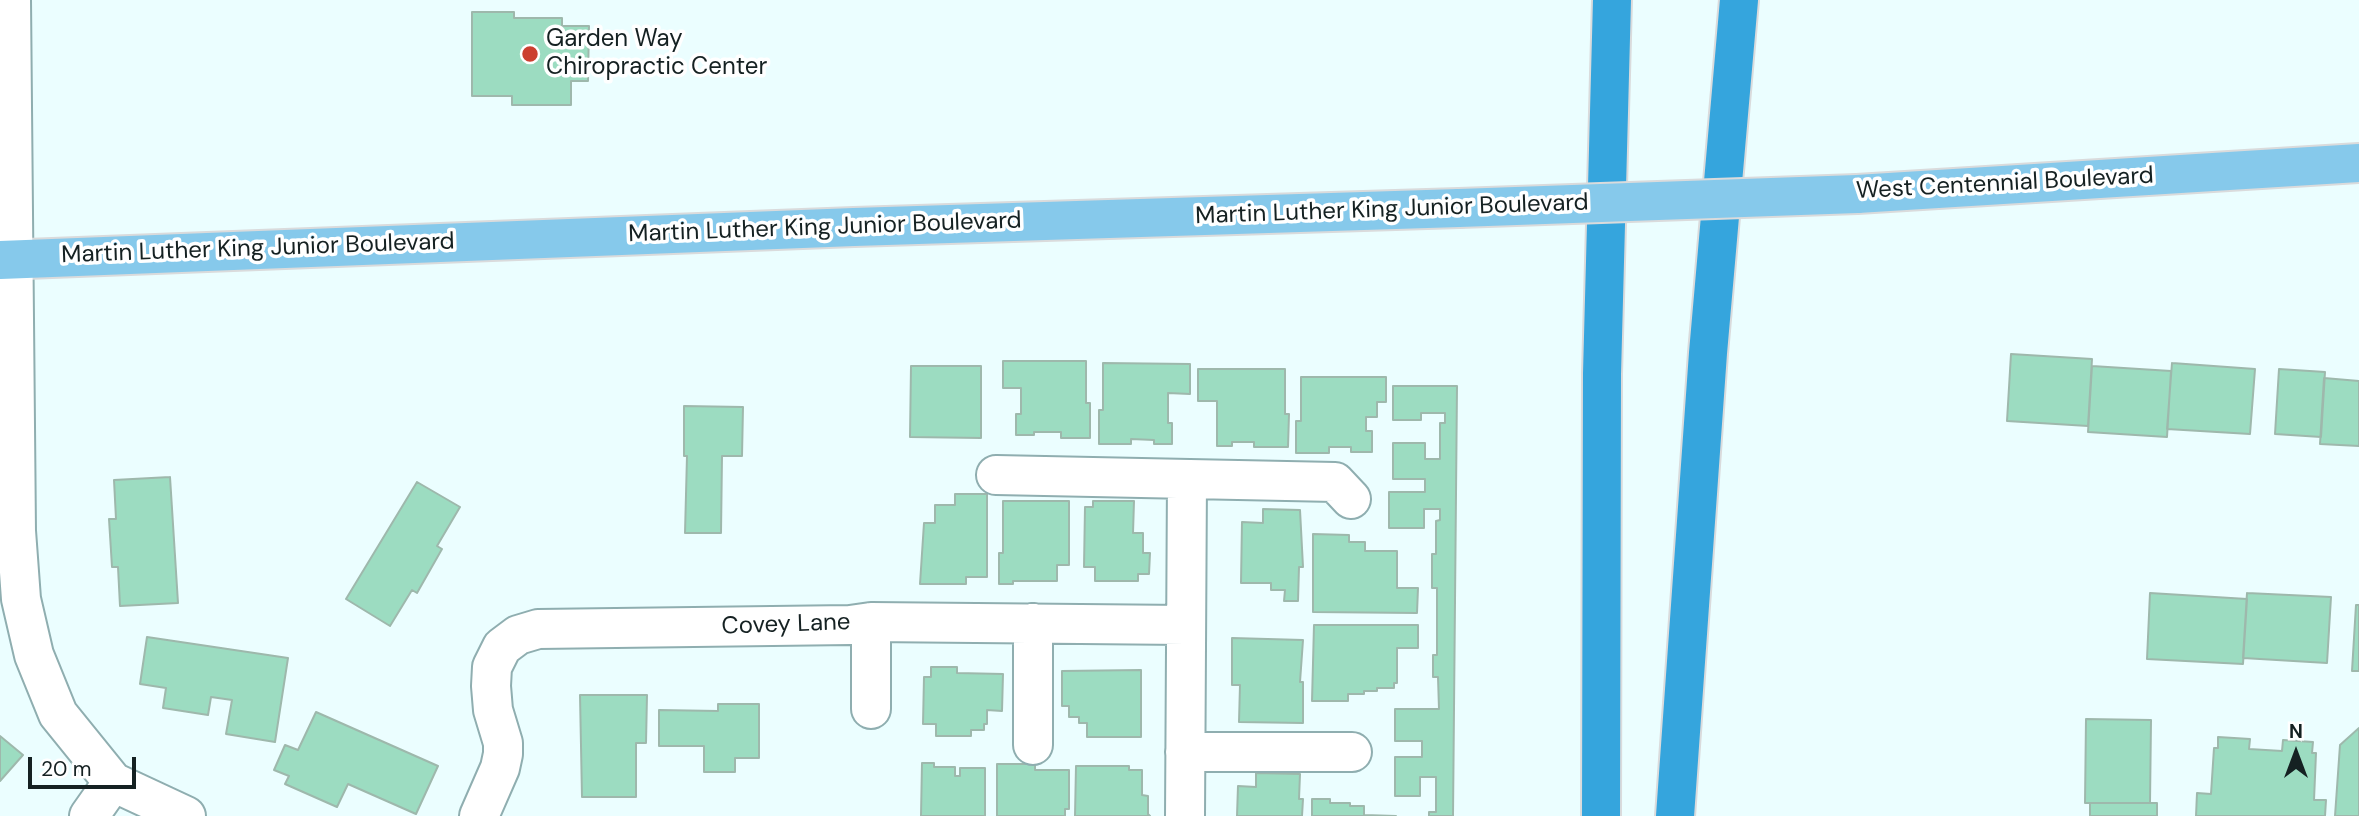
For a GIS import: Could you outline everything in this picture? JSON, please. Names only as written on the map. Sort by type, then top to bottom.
[{"type":"highway","points":[[1601,816],[1602,374],[1612,0]]},
{"type":"highway","points":[[1675,816],[1709,340],[1739,0]]},
{"type":"main road","name":"West Centennial Boulevard","points":[[1650,201],[1857,194],[2359,163]]},
{"type":"main road","name":"Martin Luther King Junior Boulevard","points":[[7,259],[867,226],[1650,201]]},
{"type":"street","points":[[10,0],[7,259],[16,531],[21,599],[34,654],[58,714],[113,782],[186,816]]},
{"type":"street","points":[[996,475],[1335,482],[1352,499]]},
{"type":"street","points":[[1185,816],[1186,479]]},
{"type":"street","points":[[872,622],[872,709]]},
{"type":"street","name":"Covey Lane","points":[[479,816],[500,768],[503,754],[503,743],[493,710],[492,667],[502,647],[518,635],[538,629],[822,626],[872,622],[1185,625]]},
{"type":"street","points":[[1033,623],[1033,745]]},
{"type":"street","points":[[1185,752],[1352,752]]},
{"type":"street","points":[[89,816],[113,782]]},
{"type":"building","name":"Garden Way Chiropractic Center","points":[[472,12],[514,12],[514,18],[562,18],[562,26],[589,26],[588,81],[571,81],[571,105],[512,105],[512,96],[472,96]]},
{"type":"building","points":[[2011,354],[2092,359],[2088,426],[2007,421]]},
{"type":"building","points":[[1003,361],[1086,361],[1086,403],[1090,403],[1090,438],[1061,438],[1061,432],[1016,435],[1016,414],[1021,414],[1021,388],[1003,388]]},
{"type":"building","points":[[1103,363],[1190,364],[1190,394],[1168,393],[1168,423],[1172,423],[1172,444],[1154,444],[1154,440],[1131,439],[1131,444],[1099,444],[1099,410],[1103,410]]},
{"type":"building","points":[[2172,363],[2255,369],[2250,434],[2167,429]]},
{"type":"building","points":[[911,366],[981,366],[981,438],[910,437]]},
{"type":"building","points":[[2092,366],[2171,371],[2167,437],[2088,432]]},
{"type":"building","points":[[1198,369],[1285,369],[1285,414],[1289,414],[1288,447],[1254,447],[1254,442],[1232,442],[1232,446],[1217,446],[1217,401],[1198,401]]},
{"type":"building","points":[[2279,369],[2325,372],[2321,437],[2275,434]]},
{"type":"building","points":[[1301,377],[1386,377],[1386,402],[1377,402],[1377,417],[1366,417],[1366,431],[1372,431],[1372,452],[1351,452],[1351,447],[1329,447],[1329,453],[1296,453],[1296,421],[1301,421]]},
{"type":"building","points":[[2324,378],[2359,381],[2359,446],[2320,444]]},
{"type":"building","points":[[1393,386],[1457,386],[1453,816],[1429,816],[1429,812],[1436,812],[1436,777],[1420,777],[1420,796],[1395,796],[1395,757],[1422,757],[1422,741],[1395,741],[1395,709],[1439,709],[1438,677],[1433,677],[1433,655],[1437,655],[1437,588],[1432,588],[1432,554],[1436,554],[1436,521],[1440,520],[1440,509],[1424,509],[1424,528],[1389,528],[1389,492],[1425,492],[1425,479],[1393,479],[1393,443],[1425,443],[1425,459],[1440,459],[1440,423],[1445,423],[1445,413],[1421,413],[1421,420],[1393,420]]},
{"type":"building","points":[[684,406],[743,407],[742,456],[722,456],[721,533],[685,533],[687,456],[684,456]]},
{"type":"building","points":[[170,477],[178,603],[120,606],[118,567],[112,567],[109,519],[116,519],[114,480]]},
{"type":"building","points":[[417,482],[460,507],[437,546],[442,549],[417,593],[412,590],[390,626],[346,599]]},
{"type":"building","points":[[955,494],[987,494],[987,577],[966,577],[966,584],[920,584],[924,523],[935,523],[935,505],[955,505]]},
{"type":"building","points":[[1003,501],[1069,501],[1069,565],[1057,565],[1057,581],[1013,581],[1013,584],[999,584],[999,553],[1003,553]]},
{"type":"building","points":[[1093,501],[1134,501],[1133,533],[1143,533],[1143,553],[1150,553],[1149,574],[1138,574],[1138,581],[1095,581],[1095,567],[1084,567],[1085,507],[1093,507]]},
{"type":"building","points":[[1263,509],[1300,510],[1303,567],[1299,567],[1298,601],[1284,601],[1285,590],[1271,590],[1271,583],[1241,583],[1242,522],[1263,523]]},
{"type":"building","points":[[1313,534],[1349,535],[1349,542],[1365,542],[1365,551],[1397,551],[1397,588],[1418,588],[1417,613],[1313,612]]},
{"type":"building","points":[[2150,593],[2247,599],[2243,664],[2147,659]]},
{"type":"building","points":[[2247,593],[2331,597],[2327,663],[2243,658]]},
{"type":"building","points":[[2356,605],[2359,605],[2359,671],[2352,671]]},
{"type":"building","points":[[1314,625],[1418,625],[1418,648],[1397,648],[1397,683],[1394,683],[1394,688],[1377,688],[1377,691],[1364,691],[1364,694],[1348,694],[1348,701],[1312,701]]},
{"type":"building","points":[[147,637],[288,658],[275,742],[226,734],[232,700],[211,697],[208,715],[163,708],[166,688],[140,684]]},
{"type":"building","points":[[1232,638],[1303,640],[1300,682],[1303,682],[1303,723],[1239,722],[1240,685],[1232,685]]},
{"type":"building","points":[[931,667],[957,667],[957,673],[1003,674],[1002,711],[987,710],[984,730],[971,730],[971,736],[936,736],[936,724],[923,724],[924,677],[931,677]]},
{"type":"building","points":[[1141,670],[1141,737],[1087,737],[1087,723],[1079,723],[1079,717],[1069,717],[1069,706],[1062,706],[1062,671]]},
{"type":"building","points":[[580,695],[647,695],[646,743],[636,743],[636,797],[582,797]]},
{"type":"building","points":[[718,704],[759,704],[759,758],[735,758],[735,772],[704,772],[704,746],[659,746],[659,710],[718,711]]},
{"type":"building","points":[[316,712],[438,766],[416,814],[348,784],[337,807],[285,784],[289,776],[274,770],[285,745],[298,750]]},
{"type":"building","points":[[2086,719],[2151,720],[2150,803],[2085,803]]},
{"type":"building","points":[[2359,728],[2359,816],[2335,816],[2340,745]]},
{"type":"building","points":[[0,736],[23,755],[0,781]]},
{"type":"building","points":[[2218,737],[2250,739],[2249,749],[2282,751],[2283,740],[2313,742],[2312,753],[2316,753],[2314,800],[2326,800],[2325,816],[2196,816],[2197,793],[2211,794],[2214,748],[2218,748]]},
{"type":"building","points":[[922,763],[934,763],[934,767],[955,767],[955,776],[960,776],[960,768],[985,768],[985,816],[921,816]]},
{"type":"building","points":[[997,764],[1035,764],[1035,770],[1069,770],[1069,809],[1065,809],[1065,816],[997,816]]},
{"type":"building","points":[[1076,766],[1129,766],[1129,770],[1142,770],[1142,795],[1148,796],[1150,816],[1075,816]]},
{"type":"building","points":[[1256,773],[1300,774],[1299,799],[1303,799],[1302,816],[1237,816],[1238,786],[1256,787]]},
{"type":"building","points":[[1312,799],[1330,799],[1330,803],[1364,806],[1364,815],[1396,816],[1312,816]]},
{"type":"building","points":[[2090,803],[2157,803],[2157,816],[2090,816]]},
{"type":"place","name":"Garden Way Chiropractic Center","points":[[530,54]]}]
